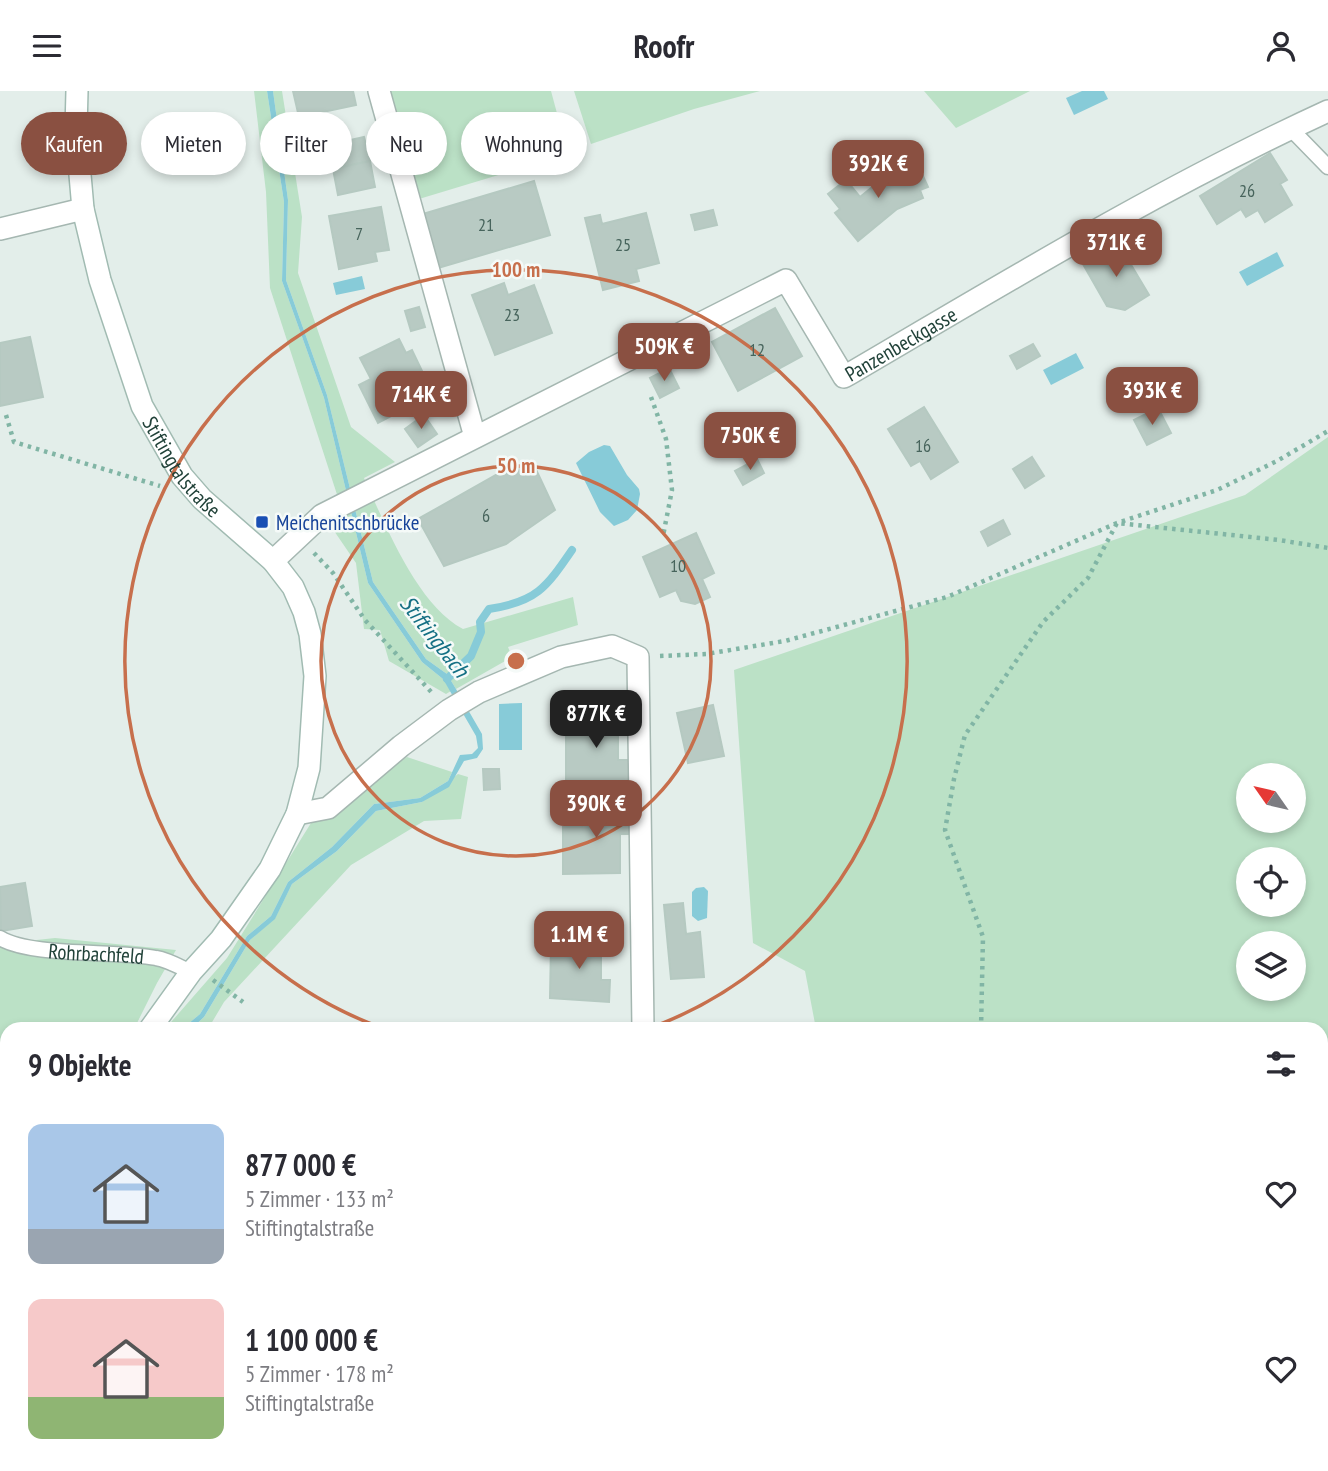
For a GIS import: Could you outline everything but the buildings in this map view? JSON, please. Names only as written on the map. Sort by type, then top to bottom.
[{"type":"street","name":"Stiftingtalstraße","points":[[77,91],[76,129],[83,209],[100,280],[142,406],[182,477],[202,499],[273,562],[293,587],[310,634],[315,676],[309,768],[297,814],[270,869],[221,939],[191,972],[155,1022]]},
{"type":"street","points":[[379,91],[469,444]]},
{"type":"street","name":"Panzenbeckgasse","points":[[273,562],[322,515],[373,487],[469,444],[786,280],[844,377],[1066,246],[1254,145],[1328,111]]},
{"type":"street","points":[[0,229],[83,209]]},
{"type":"street","points":[[297,814],[328,809],[401,746],[479,692],[561,657],[599,648],[612,646],[638,657],[643,1022]]},
{"type":"lane","points":[[1290,128],[1328,167]]},
{"type":"lane","name":"Rohrbachfeld","points":[[0,939],[33,948],[158,958],[191,972]]},
{"type":"path","points":[[651,397],[666,439],[673,490],[663,536]]},
{"type":"path","points":[[6,415],[14,442],[159,487],[182,477]]},
{"type":"path","points":[[638,657],[706,654],[785,641],[935,600],[1117,523],[1217,490],[1277,461],[1328,431]]},
{"type":"path","points":[[1117,523],[1279,540],[1328,548]]},
{"type":"path","points":[[981,1022],[983,937],[945,830],[965,735],[1043,622],[1088,578],[1117,523]]},
{"type":"path","points":[[295,542],[312,551],[395,655],[451,709]]},
{"type":"path","points":[[213,981],[243,1002]]},
{"type":"green space","points":[[254,91],[267,91],[270,112],[260,112],[260,142]]},
{"type":"green space","points":[[273,91],[282,91],[285,112],[276,112]]},
{"type":"green space","points":[[390,91],[551,91],[557,112],[461,112],[461,175],[498,175],[419,199],[413,175],[447,175],[447,112],[396,112]]},
{"type":"green space","points":[[574,91],[760,91],[694,109],[591,144],[587,132],[587,112],[581,112]]},
{"type":"green space","points":[[924,91],[1030,91],[956,128]]},
{"type":"green space","points":[[264,175],[280,175],[284,202],[282,281],[324,398],[368,583],[422,662],[443,679],[451,691],[446,694],[389,661],[380,630],[364,629],[356,563],[328,522],[343,513],[270,288]]},
{"type":"green space","points":[[285,175],[295,175],[302,217],[298,273],[351,427],[395,462],[364,478],[404,562],[417,583],[446,618],[463,629],[573,597],[578,625],[508,647],[512,657],[456,689],[447,674],[426,659],[373,582],[327,395],[286,280],[288,200]]},
{"type":"green space","points":[[1328,437],[1328,1022],[815,1022],[805,971],[753,943],[734,670],[1245,495]]},
{"type":"green space","points":[[407,757],[452,772],[448,781],[420,798],[374,804],[332,847],[288,882],[271,916],[247,936],[200,1014],[190,1022],[171,1022],[227,958],[311,823]]},
{"type":"green space","points":[[458,774],[468,777],[461,819],[424,821],[351,865],[224,1002],[212,1022],[199,1022],[250,940],[275,918],[292,884],[337,851],[376,811],[422,802]]},
{"type":"green space","points":[[55,938],[176,950],[138,1022],[0,1022],[0,944]]},
{"type":"water","points":[[267,91],[273,91],[276,112],[270,112]]},
{"type":"water","points":[[1082,91],[1104,91],[1108,99],[1074,115],[1066,98]]},
{"type":"water","points":[[280,175],[285,175],[288,200],[286,280],[327,395],[373,582],[426,659],[447,674],[482,734],[483,749],[477,758],[464,761],[449,787],[422,802],[376,811],[337,851],[292,884],[275,919],[250,940],[204,1017],[199,1022],[190,1022],[200,1014],[247,936],[271,916],[288,882],[332,847],[374,804],[420,798],[448,781],[460,755],[472,754],[478,748],[476,736],[443,679],[422,662],[368,583],[324,398],[282,281],[284,202]]},
{"type":"water","points":[[1277,252],[1284,266],[1247,286],[1239,272]]},
{"type":"water","points":[[362,276],[365,289],[336,295],[333,283]]},
{"type":"water","points":[[1076,353],[1084,368],[1051,385],[1043,370]]},
{"type":"water","points":[[604,445],[610,446],[640,494],[637,510],[628,520],[614,526],[600,512],[576,463],[589,452]]},
{"type":"water","points":[[522,703],[522,750],[499,750],[499,704]]},
{"type":"water","points":[[704,887],[708,891],[707,918],[698,921],[692,916],[692,892],[696,888]]},
{"type":"waterway","name":"Stiftingbach","points":[[447,679],[471,656],[481,632],[480,622],[489,609],[518,602],[538,591],[547,584],[572,550]]},
{"type":"place","name":"Meichenitschbrücke","points":[[262,522]]}]
